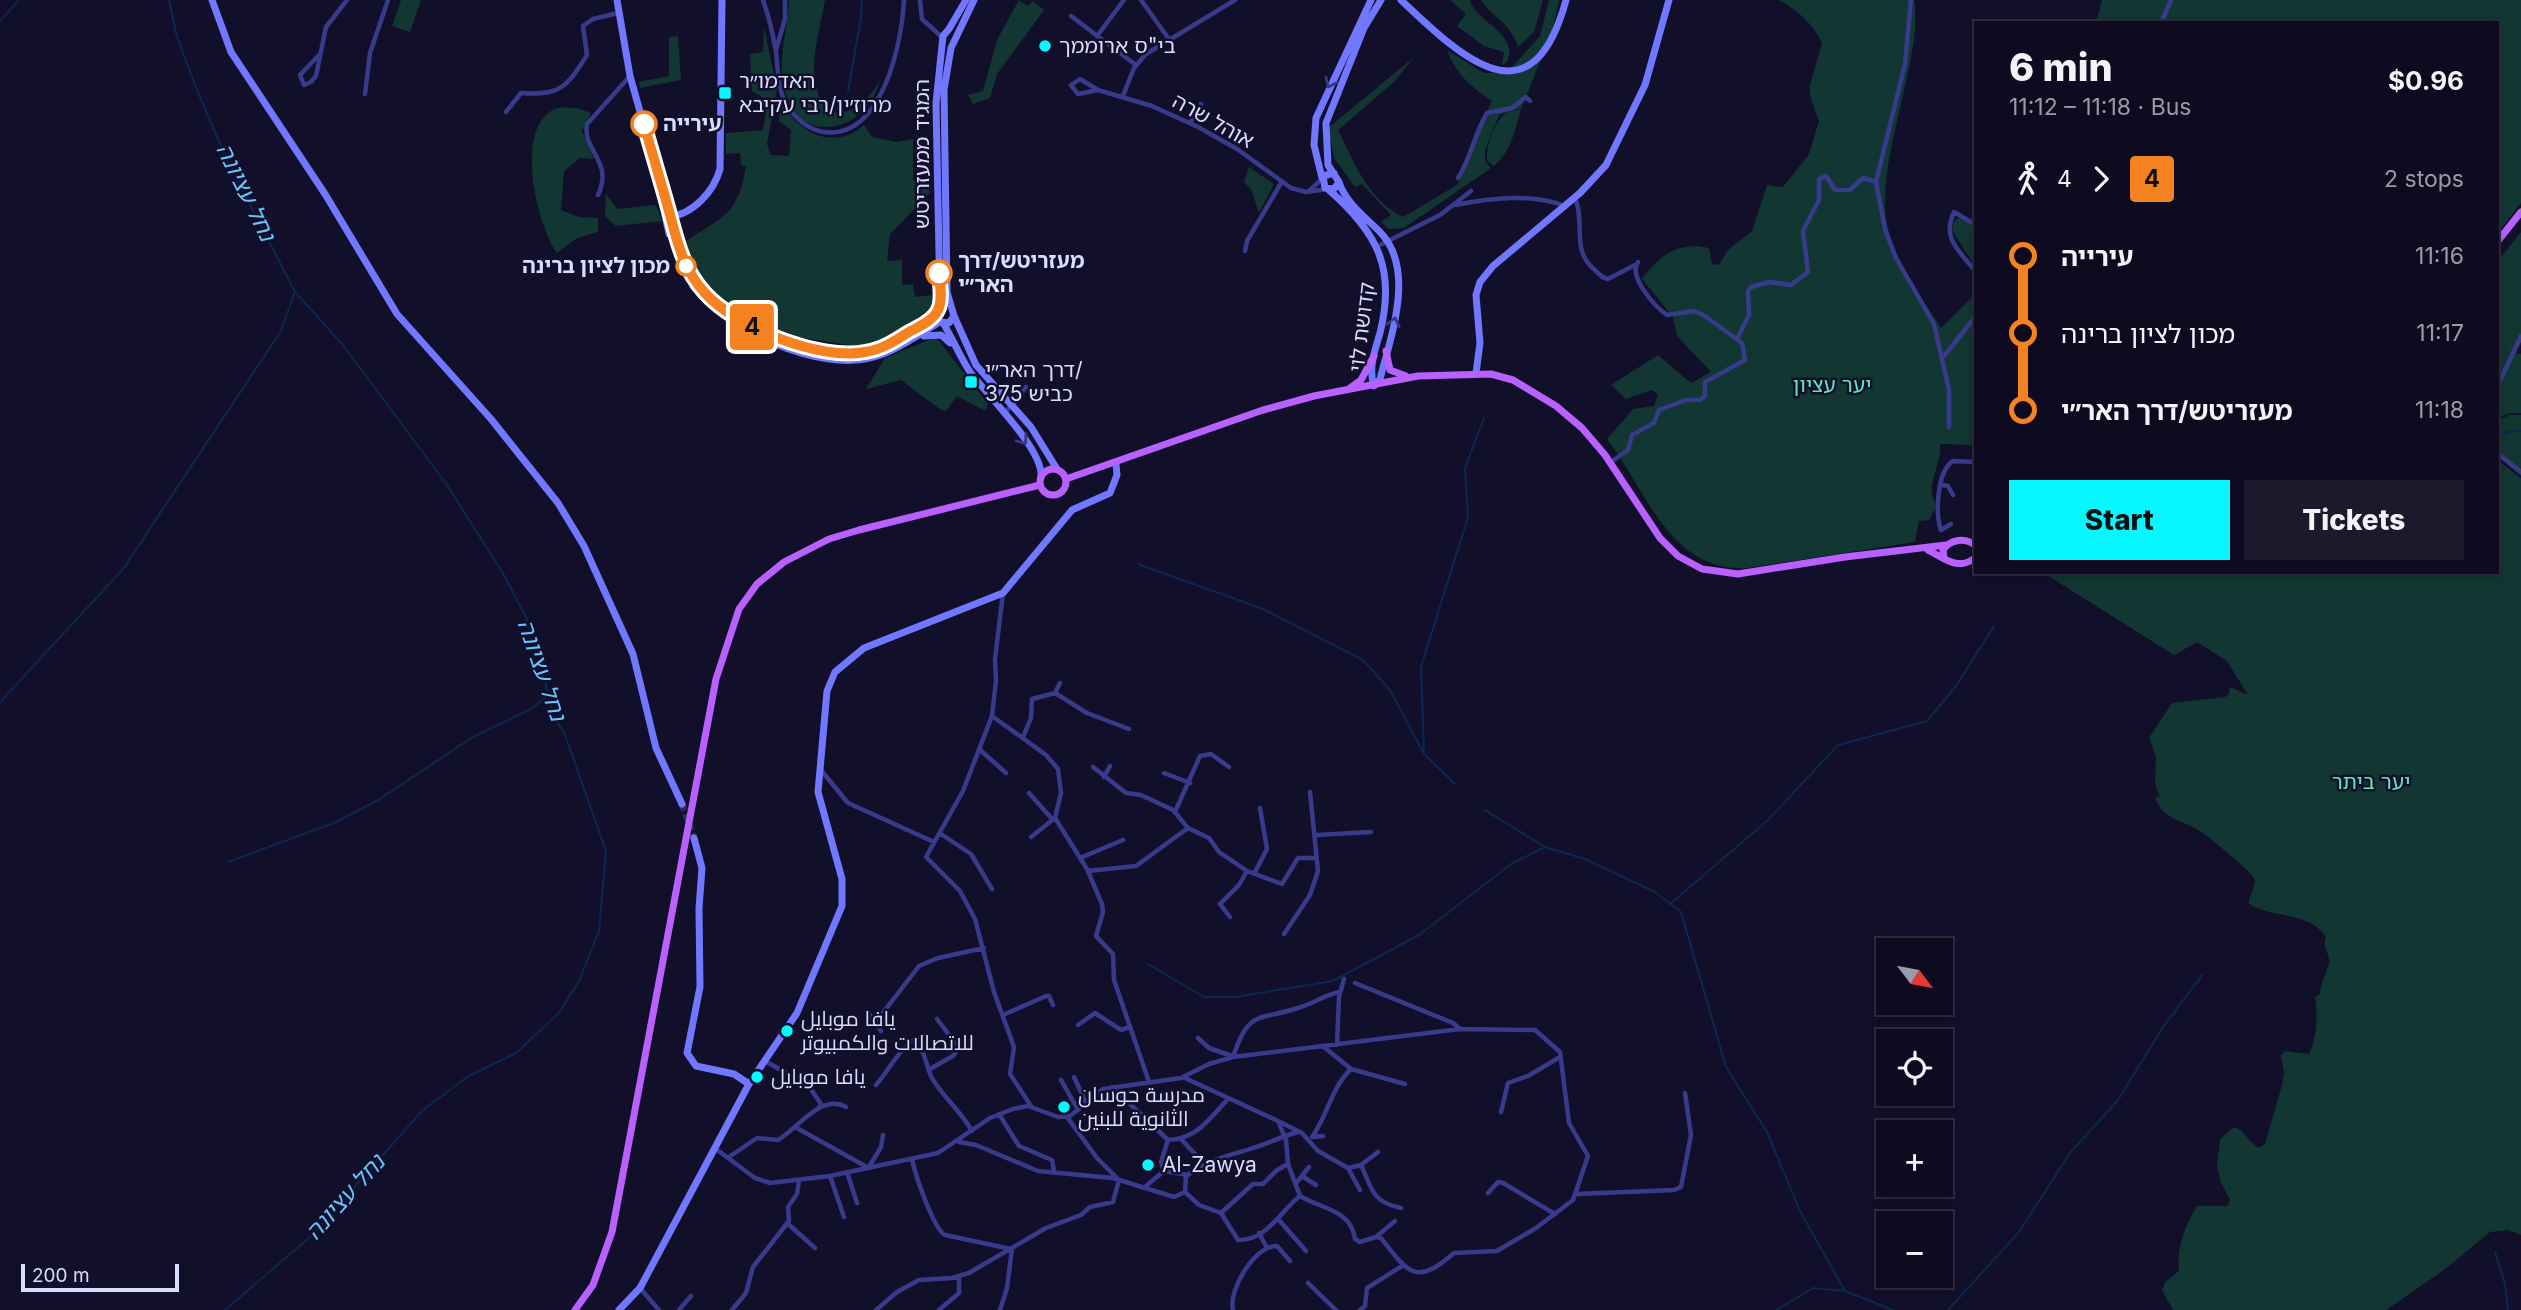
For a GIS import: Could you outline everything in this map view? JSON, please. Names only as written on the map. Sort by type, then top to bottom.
[{"type":"main road","points":[[2499,240],[2521,212]]},
{"type":"main road","points":[[1387,351],[1390,370],[1397,375],[1413,377]]},
{"type":"main road","points":[[1343,391],[1361,380],[1374,356]]},
{"type":"main road","points":[[1066,479],[1116,464],[1264,410],[1413,377],[1476,373],[1513,380],[1556,406],[1582,428],[1610,462],[1660,538],[1678,556],[1702,569],[1738,574],[1844,557],[1928,550],[1965,540],[1974,545]]},
{"type":"main road","points":[[1057,469],[1066,479],[1065,487],[1058,494],[1049,494],[1040,485],[1041,476],[1048,470],[1057,469]]},
{"type":"main road","points":[[575,1310],[593,1285],[612,1232],[716,679],[739,609],[757,584],[785,562],[829,539],[1040,485]]},
{"type":"main road","points":[[1944,558],[1946,545]]},
{"type":"main road","points":[[1928,550],[1959,564],[1969,563],[1974,559]]},
{"type":"street","points":[[212,0],[232,52],[325,194],[397,314],[491,419],[558,503],[583,546],[633,654],[656,748],[682,804]]},
{"type":"street","points":[[320,54],[300,75],[303,85],[316,76],[329,21],[347,0]]},
{"type":"street","points":[[365,94],[370,53],[388,0]]},
{"type":"street","points":[[617,0],[630,76],[680,264],[693,286],[720,315],[751,334],[788,348],[848,360],[875,357],[942,323],[951,322],[953,312],[944,306],[895,341],[865,352],[837,352],[778,338],[740,321],[705,293],[684,263],[668,215]]},
{"type":"street","points":[[668,215],[689,207],[709,194],[720,169],[722,0]]},
{"type":"street","points":[[763,0],[785,103],[800,120],[815,130],[831,132],[853,127],[867,116],[881,94],[900,35],[904,0]]},
{"type":"street","points":[[776,51],[785,19],[785,0]]},
{"type":"street","points":[[920,0],[920,15],[935,29],[956,39]]},
{"type":"street","name":"המגיד ממעזריטש","points":[[937,312],[940,303],[936,103],[945,35],[966,0]]},
{"type":"street","name":"המגיד ממעזריטש","points":[[974,0],[958,29],[949,56],[943,103],[947,292],[976,365],[1038,437],[1057,469]]},
{"type":"street","points":[[1097,36],[1124,0]]},
{"type":"street","points":[[1142,0],[1169,39]]},
{"type":"street","points":[[1122,96],[1136,65],[1146,54],[1235,0]]},
{"type":"street","points":[[1371,0],[1316,118],[1314,145],[1322,179],[1328,189],[1336,188],[1339,182],[1326,152],[1326,123],[1364,28],[1381,0]]},
{"type":"street","points":[[1402,1],[1468,60],[1484,68],[1505,71],[1532,62],[1546,50],[1557,32],[1566,0]]},
{"type":"street","points":[[1476,373],[1480,343],[1476,302],[1480,282],[1493,266],[1575,198],[1606,164],[1626,127],[1651,69],[1669,0]]},
{"type":"street","points":[[1911,0],[1905,64],[1876,182],[1885,229],[1896,258],[1934,324],[1944,356],[1950,390],[1949,426]]},
{"type":"street","points":[[2162,21],[2171,0]]},
{"type":"street","points":[[506,112],[521,93],[543,95],[566,86],[587,55],[583,26],[593,19],[618,13]]},
{"type":"street","points":[[1070,16],[1136,65]]},
{"type":"street","points":[[945,35],[947,44],[956,39]]},
{"type":"street","points":[[598,195],[604,177],[601,162],[587,135],[587,124],[630,76]]},
{"type":"street","name":"אוהל שרה","points":[[1098,90],[1078,94],[1071,85],[1080,79],[1098,90],[1122,96],[1190,123],[1237,149],[1281,183],[1306,192],[1328,189]]},
{"type":"street","points":[[1458,178],[1466,167],[1475,133],[1487,113],[1512,108],[1526,97],[1530,101]]},
{"type":"street","points":[[1190,123],[1200,104]]},
{"type":"street","points":[[1306,192],[1328,173],[1334,173]]},
{"type":"street","points":[[1737,339],[1749,315],[1748,291],[1751,287],[1770,282],[1791,285],[1808,272],[1802,231],[1819,200],[1819,179],[1826,176],[1835,190],[1850,190],[1863,178],[1876,182]]},
{"type":"street","name":"קדושת לוי","points":[[1339,182],[1344,194],[1388,242],[1395,261],[1398,292],[1380,379],[1374,386]]},
{"type":"street","points":[[1245,251],[1247,241],[1281,183]]},
{"type":"street","name":"קדושת לוי","points":[[1328,189],[1378,246],[1385,264],[1387,292],[1374,356],[1374,386]]},
{"type":"street","points":[[1378,246],[1455,205],[1471,191]]},
{"type":"street","points":[[1455,205],[1489,199],[1521,198],[1565,206]]},
{"type":"street","points":[[1575,198],[1581,211],[1581,255],[1588,266],[1608,279],[1637,263],[1638,282],[1664,313],[1694,311],[1737,339],[1745,352],[1741,365],[1705,382],[1705,396],[1700,400],[1686,400],[1659,410],[1654,424],[1632,435],[1628,450],[1610,462]]},
{"type":"street","points":[[1974,224],[1954,212],[1948,226],[1949,236],[1974,269]]},
{"type":"street","points":[[937,312],[962,359]]},
{"type":"street","points":[[1944,356],[1974,318]]},
{"type":"street","points":[[904,343],[929,334],[941,335],[1027,444],[1040,467],[1041,476]]},
{"type":"street","points":[[2499,383],[2521,336]]},
{"type":"street","points":[[1003,414],[1026,387]]},
{"type":"street","points":[[2499,455],[2521,472]]},
{"type":"street","points":[[1951,524],[1941,530],[1938,522],[1942,485],[1949,463],[1974,462]]},
{"type":"street","points":[[619,1310],[640,1288],[749,1084],[804,998],[824,944],[842,906],[842,879],[818,792],[827,691],[835,673],[864,648],[1003,593],[1072,510],[1110,493],[1117,475],[1116,464]]},
{"type":"street","points":[[1942,485],[1948,486],[1954,495]]},
{"type":"street","points":[[1003,593],[992,716],[941,834],[926,854],[927,860],[965,899],[984,948],[1014,1047],[1010,1074],[1031,1106]]},
{"type":"street","points":[[1055,693],[1060,683]]},
{"type":"street","points":[[1023,737],[1031,718],[1032,699],[1055,693],[1087,713],[1129,729]]},
{"type":"street","points":[[992,716],[1023,737],[1058,769],[1061,793],[1054,819],[1031,837]]},
{"type":"street","points":[[979,749],[1006,773]]},
{"type":"street","points":[[1175,812],[1199,758],[1204,754],[1220,758],[1229,767]]},
{"type":"street","points":[[1104,777],[1110,766]]},
{"type":"street","points":[[1093,767],[1126,793],[1138,791],[1175,812],[1188,828],[1209,838],[1219,852],[1247,870],[1282,884],[1298,858],[1317,858]]},
{"type":"street","points":[[819,768],[848,803],[934,842]]},
{"type":"street","points":[[1164,773],[1190,783]]},
{"type":"street","points":[[1284,934],[1315,886],[1316,835],[1310,792]]},
{"type":"street","points":[[1030,793],[1054,819],[1080,858],[1104,909],[1096,936],[1113,954],[1112,975],[1149,1082]]},
{"type":"street","points":[[1255,872],[1267,849],[1260,808]]},
{"type":"street","points":[[1088,871],[1136,866],[1188,828]]},
{"type":"street","points":[[1316,835],[1371,832]]},
{"type":"street","points":[[941,834],[971,854],[992,889]]},
{"type":"street","points":[[694,838],[702,868],[699,908],[700,987],[687,1053],[696,1066],[734,1074],[749,1084]]},
{"type":"street","points":[[1080,858],[1123,840]]},
{"type":"street","points":[[1230,917],[1220,904],[1239,885],[1247,870]]},
{"type":"street","points":[[875,1023],[922,964],[984,948]]},
{"type":"street","points":[[1337,1045],[1339,992],[1344,979]]},
{"type":"street","points":[[1355,982],[1453,1023],[1460,1029]]},
{"type":"street","points":[[1233,1057],[1238,1041],[1253,1020],[1262,1015],[1295,1009],[1339,992]]},
{"type":"street","points":[[1003,1015],[1045,996],[1049,996],[1053,1005]]},
{"type":"street","points":[[868,1012],[881,1031]]},
{"type":"street","points":[[1078,1025],[1095,1013],[1121,1030],[1130,1027]]},
{"type":"street","points":[[930,1069],[953,1056],[959,1048],[937,1019]]},
{"type":"street","points":[[1066,1117],[1098,1092],[1112,1087],[1184,1078],[1209,1064],[1233,1057],[1460,1029],[1535,1030],[1554,1044],[1561,1057],[1562,1087],[1569,1124],[1588,1156],[1577,1194],[1555,1214],[1497,1251],[1454,1254],[1442,1265],[1425,1274],[1418,1275],[1402,1266],[1381,1238],[1376,1237]]},
{"type":"street","points":[[1198,1038],[1209,1048],[1233,1057]]},
{"type":"street","points":[[876,1085],[891,1069],[897,1054],[914,1040],[922,1047],[936,1083],[963,1115],[972,1131]]},
{"type":"street","points":[[1324,1046],[1351,1069],[1405,1084]]},
{"type":"street","points":[[1501,1112],[1508,1083],[1528,1076],[1561,1057]]},
{"type":"street","points":[[765,1061],[811,1087],[821,1104],[819,1108]]},
{"type":"street","points":[[1312,1136],[1337,1084],[1351,1069]]},
{"type":"street","points":[[1074,1077],[1086,1102]]},
{"type":"street","points":[[1184,1078],[1299,1132],[1321,1153],[1348,1168],[1360,1190]]},
{"type":"street","points":[[1061,1080],[1078,1110]]},
{"type":"street","points":[[1112,1087],[1168,1140],[1182,1140],[1198,1132],[1228,1099]]},
{"type":"street","points":[[1577,1194],[1674,1190],[1681,1187],[1691,1135],[1685,1093]]},
{"type":"street","points":[[729,1157],[757,1138],[778,1140],[819,1108],[836,1103],[846,1107]]},
{"type":"street","points":[[716,1149],[755,1178],[774,1183],[799,1181],[938,1153],[999,1114],[1031,1106],[1066,1117],[1097,1158],[1119,1180]]},
{"type":"street","points":[[999,1114],[1019,1146],[1052,1160],[1054,1171]]},
{"type":"street","points":[[1278,1121],[1284,1133],[1288,1164],[1297,1182],[1300,1196]]},
{"type":"street","points":[[795,1127],[868,1168]]},
{"type":"street","points":[[1164,1171],[1186,1175],[1204,1164],[1261,1146],[1284,1133],[1299,1132]]},
{"type":"street","points":[[868,1168],[881,1147],[883,1135]]},
{"type":"street","points":[[1305,1136],[1323,1136]]},
{"type":"street","points":[[1164,1171],[1161,1162],[1168,1140]]},
{"type":"street","points":[[1182,1140],[1204,1164]]},
{"type":"street","points":[[958,1142],[976,1145],[1035,1170],[1119,1180],[1146,1186],[1174,1197],[1185,1192]]},
{"type":"street","points":[[1348,1168],[1361,1165],[1378,1152]]},
{"type":"street","points":[[912,1159],[918,1186],[929,1203],[938,1231],[945,1235],[1012,1249]]},
{"type":"street","points":[[1221,1213],[1250,1186],[1264,1184],[1277,1170],[1288,1164]]},
{"type":"street","points":[[1361,1165],[1370,1190],[1384,1202],[1401,1208]]},
{"type":"street","points":[[1297,1182],[1309,1167]]},
{"type":"street","points":[[1146,1186],[1164,1171]]},
{"type":"street","points":[[847,1172],[857,1203]]},
{"type":"street","points":[[1185,1192],[1186,1175]]},
{"type":"street","points":[[830,1176],[844,1217]]},
{"type":"street","points":[[1302,1176],[1316,1185]]},
{"type":"street","points":[[876,1310],[897,1292],[919,1280],[959,1277],[1046,1228],[1081,1215],[1090,1207],[1113,1202],[1119,1180]]},
{"type":"street","points":[[732,1310],[747,1293],[753,1267],[787,1223],[788,1207],[799,1192],[799,1181]]},
{"type":"street","points":[[1488,1193],[1498,1182],[1503,1183],[1555,1214]]},
{"type":"street","points":[[1185,1192],[1199,1205],[1221,1213],[1238,1240],[1259,1233],[1279,1220],[1300,1196]]},
{"type":"street","points":[[1300,1196],[1346,1217],[1352,1223],[1355,1239],[1360,1242],[1376,1237],[1395,1221]]},
{"type":"street","points":[[1279,1220],[1306,1251]]},
{"type":"street","points":[[787,1223],[815,1248]]},
{"type":"street","points":[[1259,1233],[1267,1248]]},
{"type":"street","points":[[1233,1310],[1234,1289],[1254,1257],[1267,1248],[1280,1248],[1290,1261]]},
{"type":"street","points":[[1000,1310],[1007,1288],[1012,1249]]},
{"type":"street","points":[[1360,1310],[1365,1307],[1367,1288],[1402,1266]]},
{"type":"street","points":[[939,1310],[958,1293],[959,1277]]},
{"type":"street","points":[[1307,1283],[1336,1310]]},
{"type":"street","points":[[640,1288],[659,1310]]},
{"type":"street","points":[[679,1310],[691,1296]]},
{"type":"green space","points":[[401,0],[421,0],[410,32],[392,26]]},
{"type":"green space","points":[[789,0],[825,0],[814,71],[819,97],[826,107],[834,112],[853,109],[863,102],[880,80],[873,97],[862,111],[849,121],[834,126],[819,126],[805,121],[793,109],[785,91],[782,69]]},
{"type":"green space","points":[[1019,0],[1028,6],[1033,1],[1044,10],[997,74],[990,98],[973,104],[968,95],[983,91],[997,40]]},
{"type":"green space","points":[[1450,0],[1470,0],[1480,15],[1508,43],[1507,62],[1502,65],[1504,52],[1484,46],[1457,26],[1466,14]]},
{"type":"green space","points":[[1481,0],[1543,0],[1534,32],[1518,47],[1511,32]]},
{"type":"green space","points":[[1549,0],[1559,0],[1553,28],[1521,108],[1509,112],[1521,109],[1505,154],[1494,166],[1487,161],[1492,134],[1507,112],[1499,115],[1485,150],[1485,161],[1491,168],[1404,228],[1389,229],[1381,222],[1391,215],[1362,184],[1355,187],[1334,158],[1328,128],[1413,58],[1395,81],[1338,130],[1371,190],[1403,217],[1457,185],[1470,159],[1475,133],[1492,101],[1465,80],[1447,50],[1484,73],[1504,72],[1514,65],[1540,36]]},
{"type":"green space","name":"יער עציון","points":[[1778,0],[1914,0],[1913,45],[1886,178],[1887,223],[1897,255],[1941,328],[1974,295],[1974,445],[1940,444],[1932,490],[1936,506],[1929,520],[1919,521],[1915,542],[1747,568],[1720,566],[1698,557],[1679,543],[1663,525],[1607,439],[1633,409],[1654,406],[1658,394],[1652,390],[1626,399],[1611,385],[1658,355],[1691,383],[1711,372],[1677,336],[1673,317],[1642,279],[1663,257],[1679,248],[1709,248],[1712,264],[1719,265],[1728,250],[1752,231],[1767,185],[1783,187],[1809,154],[1819,121],[1810,96],[1810,85],[1822,43],[1804,18]]},
{"type":"green space","points":[[2102,0],[2521,0],[2521,203],[2499,231],[2499,21],[2097,21]]},
{"type":"green space","points":[[764,27],[777,89],[767,144],[771,155],[789,156],[791,130],[779,121],[780,98],[795,120],[816,134],[840,137],[864,125],[872,137],[896,142],[913,139],[913,180],[929,188],[930,193],[890,234],[887,261],[902,260],[902,285],[913,284],[915,297],[932,295],[932,308],[880,342],[862,347],[778,334],[754,318],[730,311],[709,292],[687,258],[683,243],[726,214],[743,183],[746,166],[741,165],[740,153],[726,154],[726,133],[763,130],[768,101],[752,91],[750,54],[763,52]]},
{"type":"green space","points":[[678,36],[681,80],[640,88],[639,82],[669,76],[669,37]]},
{"type":"green space","points":[[577,108],[591,113],[582,131],[594,159],[580,158],[564,171],[561,210],[579,217],[598,218],[598,232],[577,238],[557,253],[537,202],[532,159],[534,139],[540,123],[551,111]]},
{"type":"green space","points":[[1249,167],[1274,184],[1259,213],[1251,189],[1244,182]]},
{"type":"green space","points":[[606,194],[617,209],[656,205],[662,221],[616,226],[605,216]]},
{"type":"green space","points":[[1962,216],[1974,221],[1974,265],[1952,230],[1954,221]]},
{"type":"green space","points":[[2521,232],[2521,343],[2516,354],[2521,354],[2521,413],[2499,417],[2499,260]]},
{"type":"green space","points":[[936,337],[988,404],[985,411],[957,396],[946,411],[941,410],[901,380],[866,389],[885,358]]},
{"type":"green space","points":[[2521,415],[2521,476],[2499,458],[2499,419]]},
{"type":"green space","name":"יער ביתר","points":[[2499,462],[2521,478],[2521,1235],[2508,1230],[2490,1232],[2444,1270],[2386,1310],[2173,1310],[2162,1290],[2165,1282],[2179,1271],[2180,1246],[2197,1206],[2227,1206],[2230,1200],[2220,1180],[2217,1165],[2220,1139],[2234,1127],[2259,1148],[2265,1144],[2282,1085],[2284,1073],[2281,1055],[2285,1051],[2309,1054],[2316,1026],[2315,997],[2320,994],[2329,963],[2326,937],[2319,929],[2301,919],[2269,912],[2249,904],[2255,881],[2251,874],[2200,831],[2168,815],[2158,804],[2155,796],[2160,798],[2155,783],[2156,757],[2149,738],[2172,703],[2225,697],[2229,694],[2230,687],[2248,695],[2227,661],[2197,642],[2174,655],[2045,574],[2499,574]]},
{"type":"waterway","points":[[0,21],[19,0]]},
{"type":"waterway","name":"נחל עציונה","points":[[169,0],[177,37],[226,158],[295,292],[343,345],[447,485],[504,575],[532,629],[554,718],[564,732],[606,851],[599,931],[579,981],[559,1013],[516,1053],[467,1077],[423,1110],[310,1237],[225,1310]]},
{"type":"waterway","points":[[848,91],[862,0]]},
{"type":"waterway","points":[[0,702],[123,569],[281,331],[294,294]]},
{"type":"waterway","points":[[1424,752],[1421,667],[1468,517],[1465,468],[1484,418]]},
{"type":"waterway","points":[[2499,433],[2521,431]]},
{"type":"waterway","points":[[1138,564],[1263,609],[1363,660],[1390,690],[1424,754],[1455,784]]},
{"type":"waterway","points":[[1670,904],[1768,820],[1838,745],[1927,721],[1956,686],[1994,626]]},
{"type":"waterway","points":[[228,862],[334,823],[380,799],[473,737],[533,708],[547,695]]},
{"type":"waterway","points":[[1485,810],[1545,847],[1585,859],[1655,892],[1681,912],[1726,1067],[1767,1132],[1800,1211],[1845,1291]]},
{"type":"waterway","points":[[1148,964],[1204,997],[1235,997],[1333,981],[1419,935],[1511,864],[1545,847]]},
{"type":"waterway","points":[[1948,1310],[2019,1232],[2070,1153],[2118,1100],[2163,1027],[2202,975]]},
{"type":"waterway","points":[[2495,1252],[2505,1284],[2508,1310]]},
{"type":"waterway","points":[[1776,1310],[1813,1288],[1845,1291],[1893,1310]]},
{"type":"tunnel","points":[[682,804],[694,838]]},
{"type":"bus line","name":"4","points":[[644,124],[684,263],[713,302],[740,321],[790,342],[849,353],[873,351],[895,341],[937,313],[940,303],[939,273]]},
{"type":"place","name":"בי\"ס ארוממך","points":[[1045,46]]},
{"type":"place","name":"האדמו״ר מרוז׳ין/רבי עקיבא","points":[[725,93]]},
{"type":"place","name":"עירייה","points":[[644,124]]},
{"type":"place","name":"מכון לציון ברינה","points":[[686,266]]},
{"type":"place","name":"מעזריטש/דרך האר״י","points":[[939,273]]},
{"type":"place","name":"דרך האר״י/ כביש 375","points":[[971,382]]},
{"type":"place","name":"يافا موبايل للاتصالات والكمبيوتر","points":[[787,1031]]},
{"type":"place","name":"يافا موبايل","points":[[757,1077]]},
{"type":"place","name":"مدرسة حوسان الثانوية للبنين","points":[[1064,1107]]},
{"type":"place","name":"Al-Zawya","points":[[1148,1165]]}]
